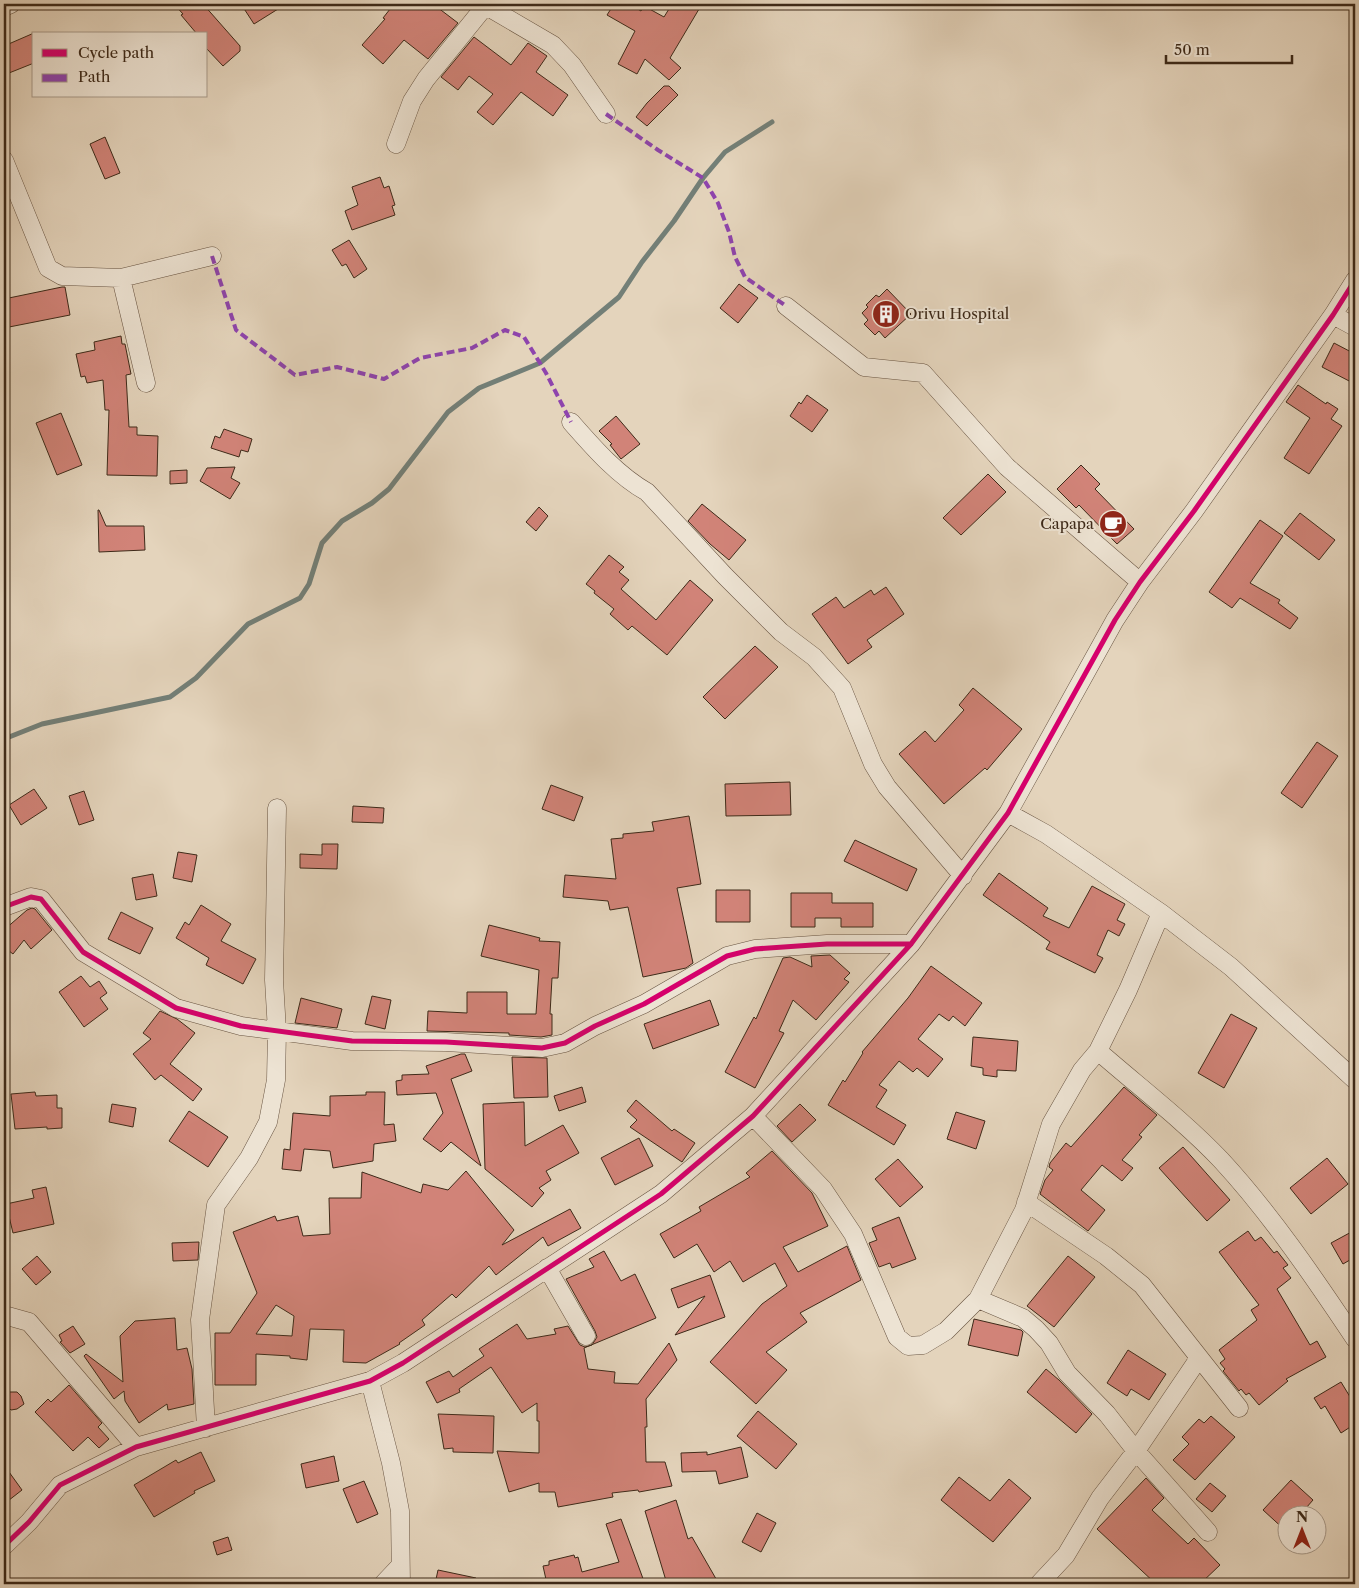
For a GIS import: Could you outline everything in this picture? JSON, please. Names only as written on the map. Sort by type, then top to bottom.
[{"type":"street","points":[[4,7],[10,4]]},
{"type":"street","points":[[396,144],[412,101],[484,5],[553,45],[572,65],[606,114]]},
{"type":"street","points":[[4,160],[48,268],[62,276],[121,278],[212,256]]},
{"type":"street","points":[[121,278],[146,383]]},
{"type":"street","points":[[4,1546],[29,1522],[60,1485],[136,1448],[370,1381],[403,1363],[661,1194],[753,1116],[912,944],[963,876],[1008,813],[1115,620],[1140,582],[1194,511],[1333,315],[1355,280]]},
{"type":"street","points":[[786,306],[864,367],[924,373],[1007,467],[1140,582]]},
{"type":"street","points":[[1333,315],[1355,327]]},
{"type":"street","points":[[571,422],[634,485],[647,492],[725,576],[782,632],[814,657],[842,688],[873,764],[887,787],[963,876]]},
{"type":"street","points":[[206,1428],[200,1320],[216,1205],[249,1158],[268,1122],[276,1080],[277,1031],[274,980],[276,808]]},
{"type":"street","points":[[1008,813],[1046,834],[1161,913],[1231,967],[1355,1080]]},
{"type":"street","points":[[4,907],[31,897],[41,899],[83,952],[176,1008],[241,1026],[352,1041],[446,1042],[542,1048],[565,1043],[594,1026],[644,1004],[727,956],[755,949],[827,944],[912,944]]},
{"type":"street","points":[[753,1116],[806,1170],[828,1197],[853,1234],[898,1337],[908,1346],[923,1345],[946,1331],[978,1299],[1024,1210],[1051,1124],[1082,1070],[1098,1051],[1128,990],[1161,913]]},
{"type":"street","points":[[1098,1051],[1192,1132],[1221,1160],[1263,1210],[1327,1297],[1355,1339]]},
{"type":"street","points":[[1026,1202],[1106,1256],[1142,1285],[1239,1408]]},
{"type":"street","points":[[548,1268],[586,1336]]},
{"type":"street","points":[[978,1299],[1023,1318],[1036,1329],[1049,1343],[1067,1373],[1107,1414],[1136,1451],[1208,1532]]},
{"type":"street","points":[[4,1314],[29,1322],[136,1448]]},
{"type":"street","points":[[1038,1584],[1066,1555],[1100,1498],[1136,1451],[1199,1358]]},
{"type":"street","points":[[370,1381],[391,1463],[400,1511],[401,1584]]},
{"type":"street","points":[[383,1584],[400,1566]]},
{"type":"building","points":[[174,4],[203,4],[240,46],[240,51],[223,66],[208,50],[208,32],[195,32],[181,15],[183,14]]},
{"type":"building","points":[[241,4],[286,4],[254,24]]},
{"type":"building","points":[[394,4],[433,4],[458,23],[428,59],[404,40],[383,64],[362,45],[385,19],[383,18]]},
{"type":"building","points":[[614,4],[629,4],[641,11],[644,6],[664,17],[672,4],[702,4],[670,58],[681,68],[669,80],[645,59],[637,74],[618,64],[635,31],[607,15]]},
{"type":"building","points":[[32,34],[32,64],[4,75],[4,46]]},
{"type":"building","points":[[474,37],[511,65],[528,43],[547,56],[536,72],[568,95],[553,116],[521,92],[493,125],[477,112],[493,94],[469,76],[458,90],[441,77]]},
{"type":"building","points":[[664,86],[669,86],[678,95],[647,126],[636,117]]},
{"type":"building","points":[[105,137],[120,173],[105,179],[90,144]]},
{"type":"building","points":[[380,177],[384,188],[389,186],[395,205],[392,206],[395,215],[352,230],[345,211],[358,205],[352,187]]},
{"type":"building","points":[[349,240],[367,269],[354,278],[346,264],[342,266],[332,250]]},
{"type":"building","points":[[739,284],[758,298],[738,323],[720,308]]},
{"type":"building","points":[[65,287],[70,315],[4,328],[4,299]]},
{"type":"building","name":"Orivu Hospital","points":[[887,289],[911,314],[885,338],[879,331],[875,335],[864,324],[868,320],[862,313],[868,307],[866,305],[876,295],[879,297]]},
{"type":"building","points":[[121,336],[122,344],[125,344],[131,374],[126,375],[129,427],[137,427],[137,435],[158,436],[157,476],[107,475],[109,410],[105,410],[103,380],[87,383],[85,376],[81,377],[76,354],[95,350],[94,342]]},
{"type":"building","points":[[1334,343],[1355,354],[1355,384],[1322,367]]},
{"type":"building","points":[[1298,385],[1326,404],[1327,402],[1338,409],[1331,419],[1342,426],[1309,474],[1284,458],[1310,418],[1286,402]]},
{"type":"building","points":[[807,395],[828,410],[812,432],[790,416],[799,402],[801,404]]},
{"type":"building","points":[[61,413],[82,465],[57,475],[36,423]]},
{"type":"building","points":[[616,416],[640,444],[621,459],[610,445],[612,444],[599,431]]},
{"type":"building","points":[[224,429],[252,439],[248,452],[241,450],[239,457],[211,448],[215,436],[220,438]]},
{"type":"building","points":[[1081,465],[1100,484],[1095,489],[1134,529],[1117,544],[1079,505],[1076,508],[1057,489]]},
{"type":"building","points":[[235,467],[231,478],[240,483],[230,499],[200,481],[207,468]]},
{"type":"building","points":[[187,470],[187,483],[170,484],[170,471]]},
{"type":"building","points":[[988,474],[1006,492],[961,535],[943,518]]},
{"type":"building","points":[[702,504],[746,540],[729,560],[710,544],[688,521]]},
{"type":"building","points":[[539,507],[548,516],[536,531],[526,522]]},
{"type":"building","points":[[98,510],[106,526],[144,526],[145,550],[99,552]]},
{"type":"building","points":[[1300,513],[1335,540],[1319,560],[1284,533]]},
{"type":"building","points":[[1260,520],[1283,536],[1250,583],[1280,600],[1278,603],[1298,618],[1290,629],[1240,598],[1232,608],[1209,592]]},
{"type":"building","points":[[609,555],[624,567],[619,572],[629,580],[621,589],[656,620],[690,580],[713,600],[667,655],[632,626],[628,630],[610,614],[614,609],[586,584]]},
{"type":"building","points":[[886,587],[904,614],[867,640],[872,647],[848,664],[812,614],[836,597],[844,608],[871,590],[874,595]]},
{"type":"building","points":[[755,646],[778,667],[725,719],[703,697]]},
{"type":"building","points":[[973,688],[1022,729],[987,770],[985,768],[944,804],[899,754],[925,731],[935,742],[964,710],[959,705]]},
{"type":"building","points":[[1317,742],[1338,756],[1302,808],[1281,793]]},
{"type":"building","points":[[790,782],[791,815],[726,816],[725,784]]},
{"type":"building","points":[[551,785],[583,797],[574,821],[542,809]]},
{"type":"building","points":[[34,789],[47,808],[21,825],[9,805]]},
{"type":"building","points":[[84,791],[94,820],[79,825],[69,796]]},
{"type":"building","points":[[353,806],[384,808],[383,823],[352,822]]},
{"type":"building","points":[[689,816],[701,884],[677,888],[693,963],[686,968],[643,977],[628,907],[610,910],[608,901],[563,897],[565,875],[616,879],[611,839],[623,838],[623,834],[654,831],[652,822]]},
{"type":"building","points":[[855,840],[917,869],[907,891],[844,861]]},
{"type":"building","points":[[322,844],[338,844],[337,869],[300,868],[300,854],[322,855]]},
{"type":"building","points":[[178,852],[197,855],[192,882],[173,878]]},
{"type":"building","points":[[999,873],[1048,908],[1043,916],[1069,928],[1092,886],[1125,904],[1117,920],[1125,924],[1119,936],[1108,930],[1097,955],[1103,958],[1095,973],[1046,949],[1050,942],[983,895]]},
{"type":"building","points":[[153,874],[157,896],[136,900],[132,878]]},
{"type":"building","points":[[716,890],[750,890],[750,922],[716,922]]},
{"type":"building","points":[[791,893],[832,893],[832,903],[873,903],[873,927],[841,927],[841,918],[815,918],[815,927],[791,927]]},
{"type":"building","points":[[201,905],[231,924],[221,941],[256,959],[243,984],[206,965],[209,958],[176,938],[185,922],[189,925]]},
{"type":"building","points":[[35,909],[52,930],[31,949],[24,940],[13,954],[4,947],[4,930],[27,910]]},
{"type":"building","points":[[121,912],[153,928],[140,954],[108,939]]},
{"type":"building","points":[[489,925],[540,938],[539,941],[560,942],[558,978],[552,978],[550,1014],[552,1014],[552,1035],[541,1037],[509,1035],[509,1033],[427,1031],[428,1011],[467,1013],[467,992],[507,992],[507,1014],[536,1014],[539,970],[481,956]]},
{"type":"building","points":[[830,955],[850,973],[844,979],[849,982],[816,1020],[793,1000],[779,1031],[784,1033],[755,1088],[725,1072],[754,1017],[756,1019],[783,958],[790,957],[812,967],[811,956]]},
{"type":"building","points":[[931,966],[982,1003],[965,1026],[953,1016],[949,1021],[939,1014],[918,1039],[943,1059],[928,1077],[917,1068],[913,1072],[899,1061],[879,1085],[887,1090],[876,1107],[906,1125],[894,1145],[828,1105],[843,1080],[845,1082],[862,1052],[908,998]]},
{"type":"building","points":[[81,976],[90,987],[99,981],[107,993],[100,998],[108,1009],[84,1027],[59,992]]},
{"type":"building","points":[[372,996],[391,1000],[385,1029],[365,1024]]},
{"type":"building","points":[[301,998],[342,1009],[337,1028],[295,1023]]},
{"type":"building","points":[[710,1000],[719,1025],[653,1049],[644,1024]]},
{"type":"building","points":[[160,1011],[177,1019],[195,1033],[170,1064],[202,1089],[193,1101],[161,1075],[155,1080],[133,1054],[151,1039],[143,1033]]},
{"type":"building","points":[[1231,1014],[1257,1028],[1224,1088],[1198,1073]]},
{"type":"building","points":[[973,1037],[1018,1041],[1016,1071],[997,1070],[997,1077],[983,1075],[983,1068],[971,1066]]},
{"type":"building","points":[[465,1054],[472,1071],[451,1079],[481,1166],[451,1142],[441,1152],[423,1139],[443,1113],[436,1093],[397,1095],[396,1081],[402,1080],[402,1075],[429,1074],[426,1066]]},
{"type":"building","points":[[512,1057],[547,1058],[548,1097],[514,1098]]},
{"type":"building","points":[[582,1087],[586,1102],[559,1111],[554,1096]]},
{"type":"building","points":[[1124,1087],[1157,1115],[1139,1135],[1142,1137],[1122,1160],[1133,1168],[1122,1181],[1102,1165],[1081,1190],[1105,1210],[1088,1231],[1040,1194],[1045,1180],[1053,1170],[1049,1167],[1050,1163],[1066,1143],[1071,1147]]},
{"type":"building","points":[[35,1092],[36,1096],[57,1095],[57,1108],[62,1108],[62,1128],[15,1129],[11,1094]]},
{"type":"building","points":[[366,1092],[385,1092],[384,1125],[394,1124],[396,1141],[374,1144],[373,1161],[333,1168],[330,1151],[304,1149],[301,1171],[282,1169],[284,1149],[290,1150],[293,1113],[330,1116],[330,1096],[366,1095]]},
{"type":"building","points":[[636,1100],[672,1131],[674,1129],[695,1143],[682,1162],[630,1127],[637,1120],[627,1111]]},
{"type":"building","points":[[524,1102],[525,1146],[563,1125],[579,1153],[546,1171],[551,1180],[539,1188],[544,1193],[532,1207],[485,1169],[483,1104]]},
{"type":"building","points":[[112,1104],[136,1108],[133,1127],[109,1122]]},
{"type":"building","points":[[800,1104],[816,1120],[792,1142],[777,1126]]},
{"type":"building","points":[[189,1111],[228,1137],[208,1167],[169,1141]]},
{"type":"building","points":[[956,1112],[985,1121],[976,1149],[947,1139]]},
{"type":"building","points":[[639,1138],[653,1166],[615,1185],[601,1158]]},
{"type":"building","points":[[1183,1147],[1230,1200],[1207,1221],[1159,1168]]},
{"type":"building","points":[[772,1151],[812,1193],[828,1226],[783,1247],[798,1272],[847,1246],[861,1280],[800,1313],[807,1322],[766,1352],[787,1370],[756,1404],[710,1362],[762,1304],[787,1286],[775,1263],[743,1282],[730,1261],[714,1272],[697,1244],[674,1258],[660,1234],[701,1211],[699,1207],[750,1177],[746,1173]]},
{"type":"building","points":[[1327,1158],[1348,1184],[1311,1214],[1290,1188]]},
{"type":"building","points":[[898,1159],[923,1187],[900,1207],[875,1179]]},
{"type":"building","points":[[466,1171],[514,1230],[502,1245],[570,1209],[581,1228],[548,1246],[543,1237],[496,1275],[489,1266],[456,1298],[452,1294],[422,1320],[425,1325],[400,1344],[366,1363],[343,1362],[344,1330],[310,1329],[307,1360],[290,1358],[290,1356],[256,1354],[256,1385],[215,1385],[215,1333],[230,1333],[257,1293],[233,1232],[275,1216],[277,1221],[298,1216],[303,1236],[330,1234],[329,1198],[361,1198],[362,1172],[421,1193],[423,1184],[448,1190]],"holes":[[[276,1305],[294,1316],[292,1336],[256,1334]]]},
{"type":"building","points":[[46,1187],[54,1224],[13,1233],[6,1204],[34,1198],[32,1190]]},
{"type":"building","points":[[899,1217],[916,1259],[892,1268],[890,1263],[879,1267],[869,1243],[877,1240],[872,1228]]},
{"type":"building","points":[[1355,1230],[1355,1257],[1343,1264],[1331,1243]]},
{"type":"building","points":[[1248,1231],[1255,1241],[1261,1237],[1274,1253],[1277,1251],[1288,1265],[1283,1268],[1291,1278],[1277,1289],[1310,1345],[1317,1341],[1326,1357],[1286,1379],[1288,1381],[1259,1405],[1249,1393],[1246,1395],[1241,1389],[1239,1391],[1223,1371],[1225,1369],[1220,1363],[1225,1359],[1219,1350],[1257,1320],[1251,1310],[1259,1305],[1219,1252]]},
{"type":"building","points":[[199,1242],[198,1260],[173,1261],[172,1243]]},
{"type":"building","points":[[604,1251],[621,1281],[635,1274],[656,1318],[592,1345],[597,1337],[595,1331],[566,1279],[594,1267],[589,1259]]},
{"type":"building","points":[[37,1256],[51,1272],[36,1285],[22,1269]]},
{"type":"building","points":[[1068,1256],[1095,1277],[1054,1327],[1027,1306]]},
{"type":"building","points":[[710,1275],[725,1317],[675,1335],[705,1296],[678,1308],[671,1289]]},
{"type":"building","points":[[175,1318],[177,1350],[187,1348],[192,1369],[194,1404],[168,1410],[167,1404],[139,1423],[125,1401],[124,1391],[114,1399],[84,1356],[86,1354],[123,1382],[120,1336],[135,1321]]},
{"type":"building","points":[[974,1319],[1021,1330],[1023,1332],[1018,1356],[968,1345]]},
{"type":"building","points":[[517,1324],[527,1339],[556,1334],[554,1329],[568,1326],[580,1345],[589,1346],[584,1348],[588,1369],[615,1372],[614,1383],[638,1384],[669,1343],[677,1360],[646,1399],[647,1427],[645,1427],[646,1462],[665,1462],[672,1486],[639,1492],[638,1490],[612,1493],[613,1497],[558,1507],[555,1492],[539,1492],[539,1483],[509,1492],[497,1451],[539,1453],[537,1403],[522,1413],[491,1367],[459,1389],[460,1392],[437,1403],[426,1382],[449,1371],[453,1377],[484,1356],[479,1349]]},
{"type":"building","points":[[73,1326],[85,1344],[70,1353],[60,1342],[62,1341],[59,1335]]},
{"type":"building","points":[[1128,1350],[1166,1374],[1149,1400],[1131,1389],[1127,1396],[1107,1383]]},
{"type":"building","points":[[1046,1369],[1092,1414],[1076,1433],[1027,1392]]},
{"type":"building","points":[[1341,1382],[1355,1405],[1355,1424],[1341,1433],[1325,1406],[1321,1409],[1314,1398]]},
{"type":"building","points":[[69,1385],[102,1423],[98,1427],[109,1439],[99,1448],[88,1437],[73,1451],[35,1412],[48,1399],[51,1402]]},
{"type":"building","points":[[10,1392],[17,1392],[24,1404],[17,1409],[11,1410],[5,1404],[6,1396]]},
{"type":"building","points":[[758,1411],[797,1444],[776,1469],[737,1436]]},
{"type":"building","points":[[438,1414],[494,1416],[493,1453],[453,1452],[453,1448],[444,1449]]},
{"type":"building","points":[[1211,1416],[1235,1437],[1195,1480],[1173,1460],[1189,1444],[1182,1437],[1199,1419],[1204,1423]]},
{"type":"building","points":[[741,1447],[748,1477],[719,1484],[716,1471],[682,1472],[681,1453],[707,1452],[707,1455]]},
{"type":"building","points":[[201,1452],[215,1481],[194,1491],[195,1493],[154,1517],[134,1485],[176,1460],[178,1463]]},
{"type":"building","points":[[334,1456],[339,1481],[306,1488],[301,1464]]},
{"type":"building","points":[[4,1465],[22,1490],[4,1504]]},
{"type":"building","points":[[959,1477],[990,1501],[1009,1479],[1031,1498],[993,1542],[941,1500]]},
{"type":"building","points":[[1146,1478],[1164,1498],[1152,1510],[1188,1544],[1194,1538],[1220,1565],[1200,1584],[1156,1584],[1097,1529]]},
{"type":"building","points":[[1291,1480],[1313,1500],[1308,1506],[1276,1506],[1276,1522],[1263,1510]]},
{"type":"building","points":[[364,1481],[378,1514],[357,1523],[343,1489]]},
{"type":"building","points":[[1210,1483],[1226,1496],[1212,1512],[1196,1499]]},
{"type":"building","points":[[676,1500],[688,1539],[692,1537],[719,1584],[667,1584],[645,1511]]},
{"type":"building","points":[[757,1513],[776,1523],[761,1552],[742,1542]]},
{"type":"building","points":[[621,1519],[645,1584],[547,1584],[543,1566],[549,1565],[549,1561],[574,1555],[575,1558],[578,1557],[582,1572],[619,1562],[606,1524]]},
{"type":"building","points":[[228,1537],[232,1550],[217,1555],[213,1542]]},
{"type":"building","points":[[438,1570],[476,1578],[476,1584],[435,1584]]},
{"type":"waterway","points":[[4,739],[42,724],[170,697],[196,678],[248,624],[300,598],[309,584],[322,543],[342,521],[372,503],[389,489],[448,412],[479,388],[540,363],[619,297],[703,178],[725,152],[772,122]]},
{"type":"marked path","points":[[606,114],[703,178],[718,203],[729,232],[735,257],[745,277],[786,306]]},
{"type":"marked path","points":[[212,256],[236,330],[295,375],[337,367],[384,379],[420,358],[472,348],[505,330],[524,337],[546,373],[571,422]]},
{"type":"cycle path","points":[[4,1546],[29,1522],[60,1485],[136,1447],[370,1381],[403,1363],[661,1194],[753,1116],[911,944],[1008,813],[1115,620],[1140,582],[1194,511],[1333,315],[1355,280]]},
{"type":"cycle path","points":[[4,907],[31,897],[41,899],[83,952],[176,1008],[241,1026],[352,1041],[446,1042],[542,1048],[565,1043],[595,1026],[644,1004],[727,956],[755,949],[827,944],[911,944]]},
{"type":"place","name":"Orivu Hospital","points":[[886,314]]},
{"type":"place","name":"Capapa","points":[[1113,524]]}]
